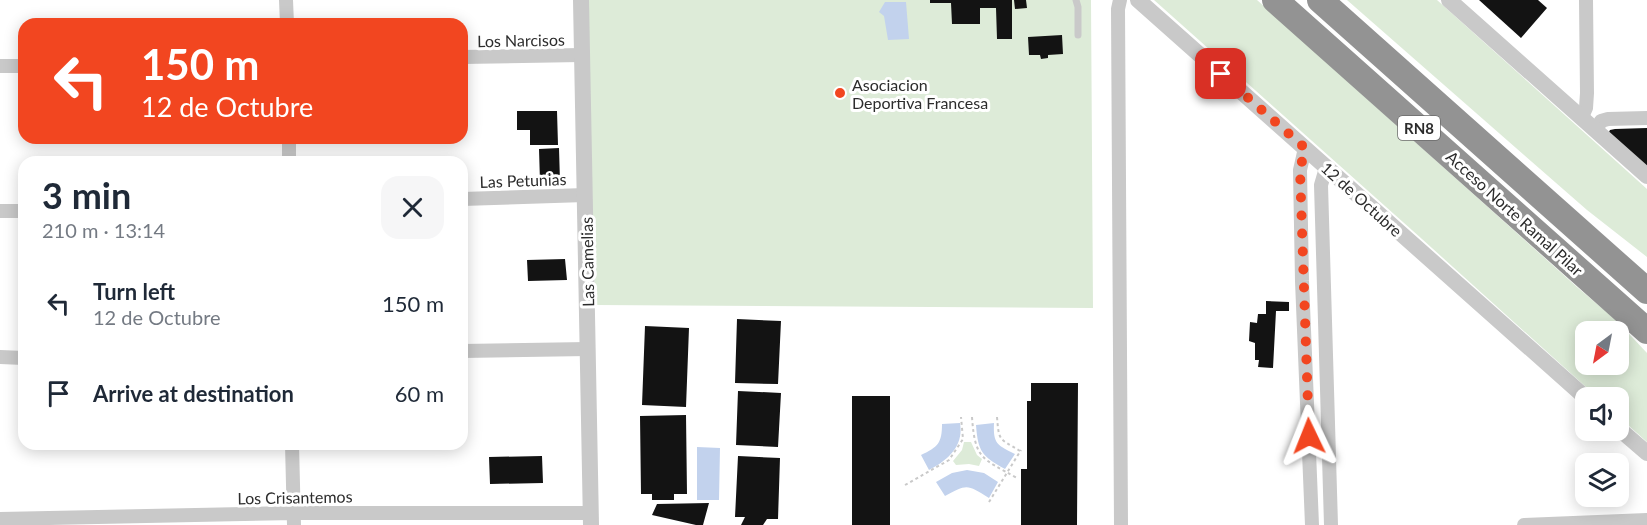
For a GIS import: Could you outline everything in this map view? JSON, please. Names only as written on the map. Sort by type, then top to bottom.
[{"type":"highway","name":"Acceso Norte Ramal Pilar","points":[[1275,0],[1647,331]]},
{"type":"highway","name":"Acceso Norte Ramal Pilar","points":[[1320,0],[1647,291]]},
{"type":"highway","points":[[1474,138],[1647,268]]},
{"type":"highway","points":[[1564,257],[1647,347]]},
{"type":"street","points":[[286,0],[287,18]]},
{"type":"street","name":"Las Camelias","points":[[581,0],[591,519]]},
{"type":"street","points":[[1120,0],[1118,9],[1121,525]]},
{"type":"street","name":"12 de Octubre","points":[[1138,0],[1575,388]]},
{"type":"street","points":[[1449,0],[1647,176]]},
{"type":"street","points":[[1582,117],[1587,108],[1586,0]]},
{"type":"street","name":"Los Narcisos","points":[[468,57],[581,55]]},
{"type":"street","points":[[0,66],[18,66]]},
{"type":"street","points":[[1596,130],[1601,121],[1608,118],[1647,117]]},
{"type":"street","points":[[1305,148],[1300,170],[1302,280],[1312,525]]},
{"type":"street","points":[[1326,168],[1321,185],[1330,525]]},
{"type":"street","name":"Las Petunias","points":[[468,199],[585,195]]},
{"type":"street","points":[[0,212],[18,211]]},
{"type":"street","points":[[1302,280],[1323,279]]},
{"type":"street","points":[[468,351],[588,349]]},
{"type":"street","points":[[0,357],[18,358]]},
{"type":"street","points":[[1629,437],[1647,453]]},
{"type":"street","points":[[292,450],[294,519]]},
{"type":"street","name":"Los Crisantemos","points":[[0,519],[591,519]]},
{"type":"street","points":[[1524,525],[1647,520]]},
{"type":"lane","points":[[1076,0],[1078,35]]},
{"type":"path","points":[[905,485],[949,460],[963,439],[961,417]]},
{"type":"path","points":[[972,417],[973,439],[980,454],[984,459],[1017,478]]},
{"type":"path","points":[[989,502],[1020,450],[998,436],[997,417]]},
{"type":"green space","name":"Asociacion Deportiva Francesa","points":[[586,0],[1091,0],[1093,308],[595,305]]},
{"type":"green space","points":[[1154,0],[1257,0],[1617,321],[1575,321],[1575,375],[1629,375],[1629,334],[1647,353],[1647,442],[1629,426],[1629,387],[1586,387]]},
{"type":"green space","points":[[1347,0],[1437,0],[1647,189],[1647,257],[1587,210]]},
{"type":"green space","points":[[964,442],[971,442],[977,455],[982,459],[979,466],[956,465],[953,461],[962,450]]},
{"type":"water","points":[[885,2],[906,2],[909,39],[888,40],[884,16],[879,12]]},
{"type":"water","points":[[960,423],[960,439],[957,445],[948,457],[929,470],[921,455],[938,444],[942,424]]},
{"type":"water","points":[[994,423],[997,443],[1015,454],[1005,469],[986,456],[978,441],[976,425]]},
{"type":"water","points":[[697,447],[720,448],[719,500],[697,500]]},
{"type":"water","points":[[967,470],[984,473],[998,482],[989,498],[967,487],[945,496],[936,482],[952,473]]},
{"type":"building","points":[[930,0],[1012,0],[1012,39],[997,39],[996,8],[980,8],[980,24],[952,24],[951,3],[930,3]]},
{"type":"building","points":[[1014,0],[1026,0],[1027,8],[1015,9]]},
{"type":"building","points":[[1479,0],[1538,0],[1547,8],[1521,38]]},
{"type":"building","points":[[1062,35],[1063,54],[1048,55],[1048,58],[1041,59],[1040,55],[1029,55],[1028,37]]},
{"type":"building","points":[[517,111],[557,111],[558,145],[530,145],[530,130],[517,130]]},
{"type":"building","points":[[1647,128],[1647,167],[1608,134],[1610,130],[1615,129]]},
{"type":"building","points":[[559,148],[560,182],[540,182],[539,149]]},
{"type":"building","points":[[565,259],[567,280],[528,281],[527,260]]},
{"type":"building","points":[[1266,301],[1289,302],[1289,311],[1276,311],[1273,368],[1258,367],[1259,360],[1255,360],[1255,343],[1249,341],[1250,322],[1257,323],[1258,314],[1266,314]]},
{"type":"building","points":[[737,319],[781,321],[778,384],[735,383]]},
{"type":"building","points":[[645,326],[689,328],[686,407],[642,405]]},
{"type":"building","points":[[1031,383],[1078,383],[1077,525],[1021,525],[1021,469],[1027,469],[1027,401],[1031,401]]},
{"type":"building","points":[[738,391],[781,393],[778,447],[736,445]]},
{"type":"building","points":[[852,396],[890,396],[890,525],[852,525]]},
{"type":"building","points":[[686,415],[687,494],[674,494],[674,500],[652,500],[652,494],[641,494],[640,416]]},
{"type":"building","points":[[542,456],[543,483],[490,484],[489,457]]},
{"type":"building","points":[[738,456],[780,458],[778,519],[767,519],[763,525],[741,525],[745,517],[735,517]]},
{"type":"building","points":[[709,503],[703,525],[652,515],[657,504]]},
{"type":"place","name":"Asociacion Deportiva Francesa","points":[[840,93]]},
{"type":"route","points":[[1221,74],[1305,148],[1300,170],[1309,436]]}]
